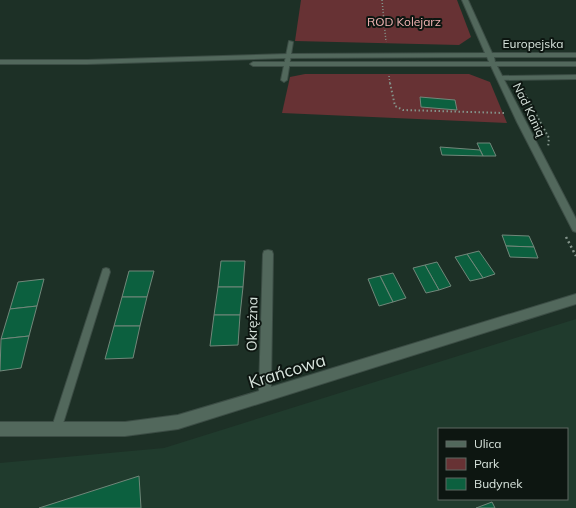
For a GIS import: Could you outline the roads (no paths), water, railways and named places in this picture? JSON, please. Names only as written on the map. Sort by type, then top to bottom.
[{"type":"street","name":"Nad Kanią","points":[[465,0],[493,64],[576,228]]},
{"type":"street","name":"Europejska","points":[[87,62],[288,56],[576,55]]},
{"type":"street","points":[[0,62],[87,62]]},
{"type":"street","name":"Europejska","points":[[87,62],[167,64],[576,64]]},
{"type":"street","name":"Okrężna","points":[[265,395],[268,254]]},
{"type":"street","name":"Krańcowa","points":[[0,428],[56,430],[125,429],[178,422],[576,299]]},
{"type":"lane","points":[[284,80],[291,42]]},
{"type":"lane","points":[[500,78],[576,77]]},
{"type":"lane","points":[[56,430],[106,272]]},
{"type":"park label","name":"ROD Kolejarz","points":[[404,22]]}]
